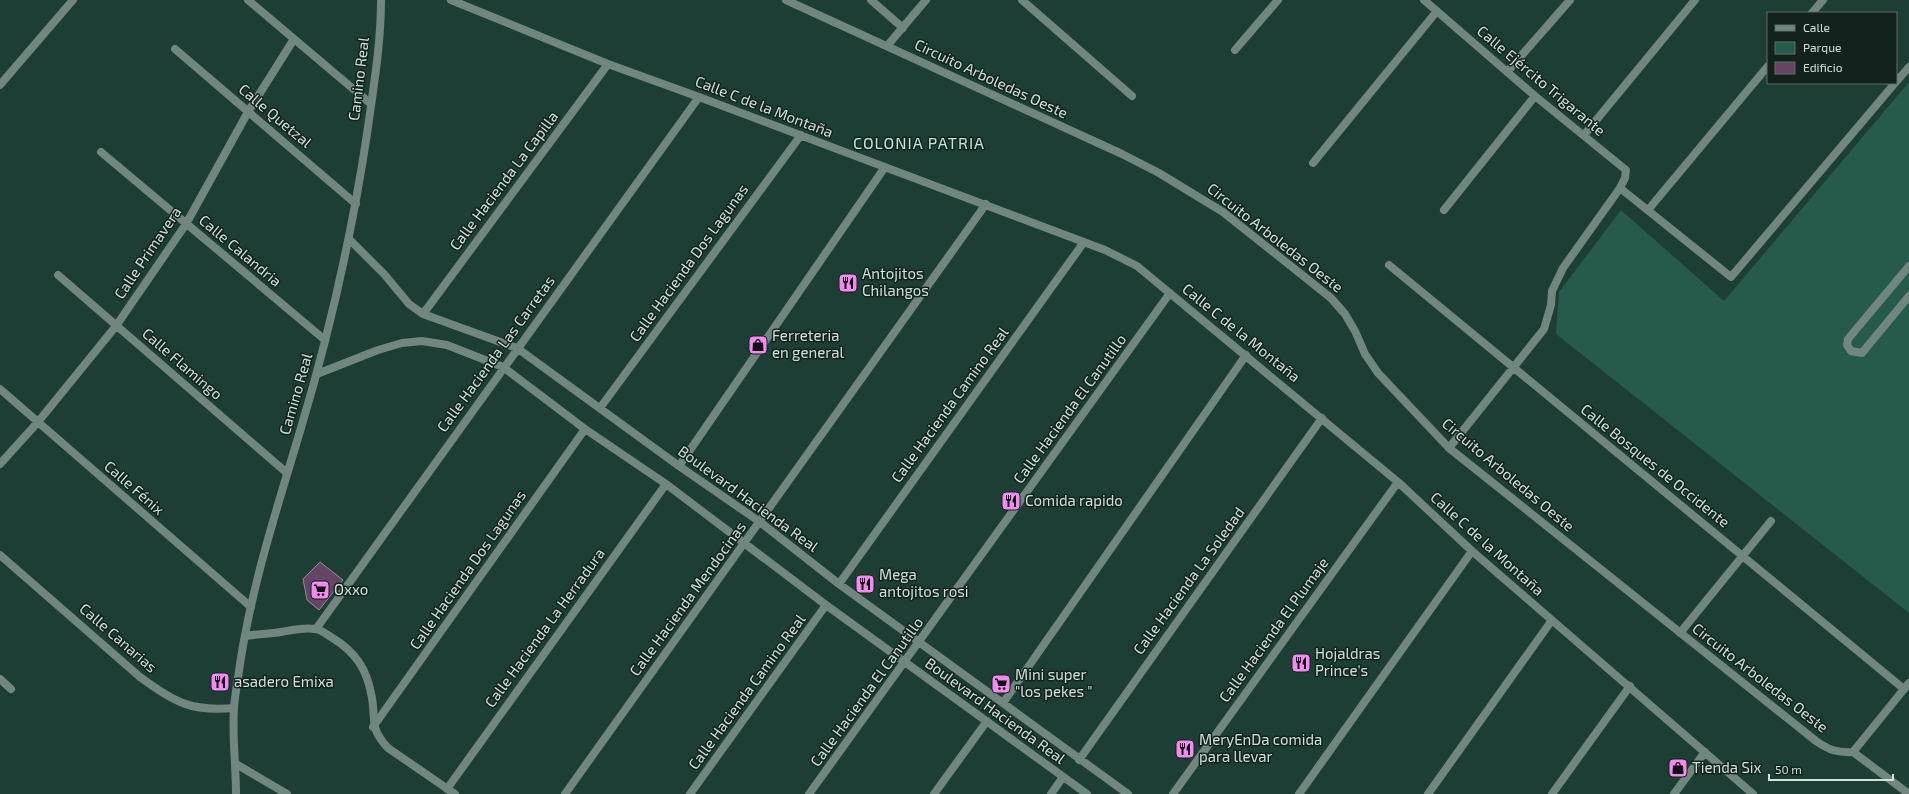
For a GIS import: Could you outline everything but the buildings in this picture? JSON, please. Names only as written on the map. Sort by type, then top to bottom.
[{"type":"street","points":[[0,85],[73,0]]},
{"type":"street","points":[[248,0],[371,104]]},
{"type":"street","name":"Camino Real","points":[[236,794],[234,708],[245,636],[251,607],[287,474],[317,374],[356,204],[371,104],[377,55],[381,0]]},
{"type":"street","name":"Calle C de la Montaña","points":[[451,0],[608,64],[699,96],[1105,250],[1137,266],[1155,279],[1398,482],[1472,551],[1630,686],[1753,794]]},
{"type":"street","name":"Circuito Arboledas Oeste","points":[[786,0],[1122,154],[1191,191],[1223,212],[1331,298],[1345,314],[1355,331],[1365,354],[1378,373],[1449,448],[1816,741],[1830,750],[1841,753],[1853,752]]},
{"type":"street","points":[[871,0],[903,28]]},
{"type":"street","points":[[887,46],[926,0]]},
{"type":"street","points":[[1022,0],[1132,96]]},
{"type":"street","points":[[1235,50],[1278,0]]},
{"type":"street","name":"Calle Ejército Trigarante","points":[[1424,0],[1535,96],[1626,170],[1625,178],[1620,188]]},
{"type":"street","points":[[1508,72],[1570,0]]},
{"type":"street","points":[[1584,135],[1695,0]]},
{"type":"street","points":[[1813,12],[1823,0]]},
{"type":"street","points":[[1313,163],[1437,11]]},
{"type":"street","name":"Calle Primavera","points":[[0,464],[38,422],[116,326],[186,224],[248,112],[294,39]]},
{"type":"street","name":"Calle Quetzal","points":[[175,49],[356,204]]},
{"type":"street","name":"Calle Hacienda La Capilla","points":[[423,314],[608,64]]},
{"type":"street","points":[[1648,210],[1767,67]]},
{"type":"street","points":[[1897,81],[1909,67]]},
{"type":"street","points":[[1449,448],[1544,330],[1551,305],[1552,291],[1563,268],[1620,188],[1731,277],[1894,84]]},
{"type":"street","name":"Calle Hacienda Las Carretas","points":[[316,629],[699,96]]},
{"type":"street","points":[[1444,210],[1535,96]]},
{"type":"street","name":"Calle Hacienda Dos Lagunas","points":[[600,408],[801,135]]},
{"type":"street","name":"Calle Calandria","points":[[101,152],[325,340]]},
{"type":"street","points":[[679,466],[885,167]]},
{"type":"street","name":"Calle Hacienda Mendocinas","points":[[565,794],[986,204]]},
{"type":"street","name":"Boulevard Hacienda Real","points":[[348,239],[384,274],[409,304],[423,314],[517,348],[679,466],[760,522],[839,584],[1079,760],[1128,794]]},
{"type":"street","name":"Calle Hacienda Camino Real","points":[[839,584],[1084,242]]},
{"type":"street","name":"Calle Bosques de Occidente","points":[[1389,265],[1742,556],[1907,686]]},
{"type":"street","points":[[1909,266],[1848,339],[1847,346],[1852,351],[1862,353],[1909,296]]},
{"type":"street","name":"Calle Flamingo","points":[[58,275],[287,474]]},
{"type":"street","name":"Calle Hacienda El Canutillo","points":[[809,794],[920,643],[1170,293]]},
{"type":"street","name":"Boulevard Hacienda Real","points":[[317,374],[378,350],[402,343],[422,341],[447,345],[503,367],[585,429],[666,484],[826,605],[1087,794]]},
{"type":"street","points":[[1003,703],[1246,355]]},
{"type":"street","name":"Calle Fénix","points":[[0,389],[251,607]]},
{"type":"street","name":"Calle Hacienda La Soledad","points":[[1079,760],[1322,418]]},
{"type":"street","name":"Calle Hacienda Dos Lagunas","points":[[373,727],[585,429]]},
{"type":"street","name":"Calle Hacienda El Plumaje","points":[[1173,794],[1398,482]]},
{"type":"street","name":"Calle Hacienda La Herradura","points":[[447,789],[666,484]]},
{"type":"street","points":[[1680,633],[1771,521]]},
{"type":"street","points":[[1299,794],[1472,551]]},
{"type":"street","name":"Calle Canarias","points":[[0,555],[140,677],[160,692],[176,701],[205,710],[234,708]]},
{"type":"street","name":"Calle Hacienda Camino Real","points":[[690,794],[826,605]]},
{"type":"street","points":[[1428,794],[1552,620]]},
{"type":"street","points":[[245,636],[300,629],[316,629],[345,647],[361,663],[369,681],[372,701],[373,727],[380,739],[388,748],[455,794]]},
{"type":"street","points":[[0,679],[11,689]]},
{"type":"street","points":[[1552,794],[1630,686]]},
{"type":"street","points":[[1907,686],[1853,752],[1909,794]]},
{"type":"street","points":[[934,794],[987,721]]},
{"type":"street","points":[[1674,794],[1705,752]]},
{"type":"street","points":[[236,764],[287,794]]},
{"type":"street","points":[[1051,794],[1063,777]]},
{"type":"green space","points":[[1909,82],[1909,613],[1556,334],[1559,292],[1621,210],[1724,301]]},
{"type":"place","name":"Antojitos Chilangos","points":[[848,283]]},
{"type":"place","name":"Ferreteria en general","points":[[758,345]]},
{"type":"place","name":"Comida rapido","points":[[1011,501]]},
{"type":"place","name":"Mega antojitos rosi","points":[[865,584]]},
{"type":"place","name":"Oxxo","points":[[320,590]]},
{"type":"place","name":"Hojaldras Prince's","points":[[1301,663]]},
{"type":"place","name":"asadero Emixa","points":[[220,682]]},
{"type":"place","name":"Mini super \"los pekes \"","points":[[1001,684]]},
{"type":"place","name":"MeryEnDa comida para llevar","points":[[1185,749]]},
{"type":"place","name":"Tienda Six","points":[[1678,768]]},
{"type":"district","name":"COLONIA PATRIA","points":[[919,143]]}]
